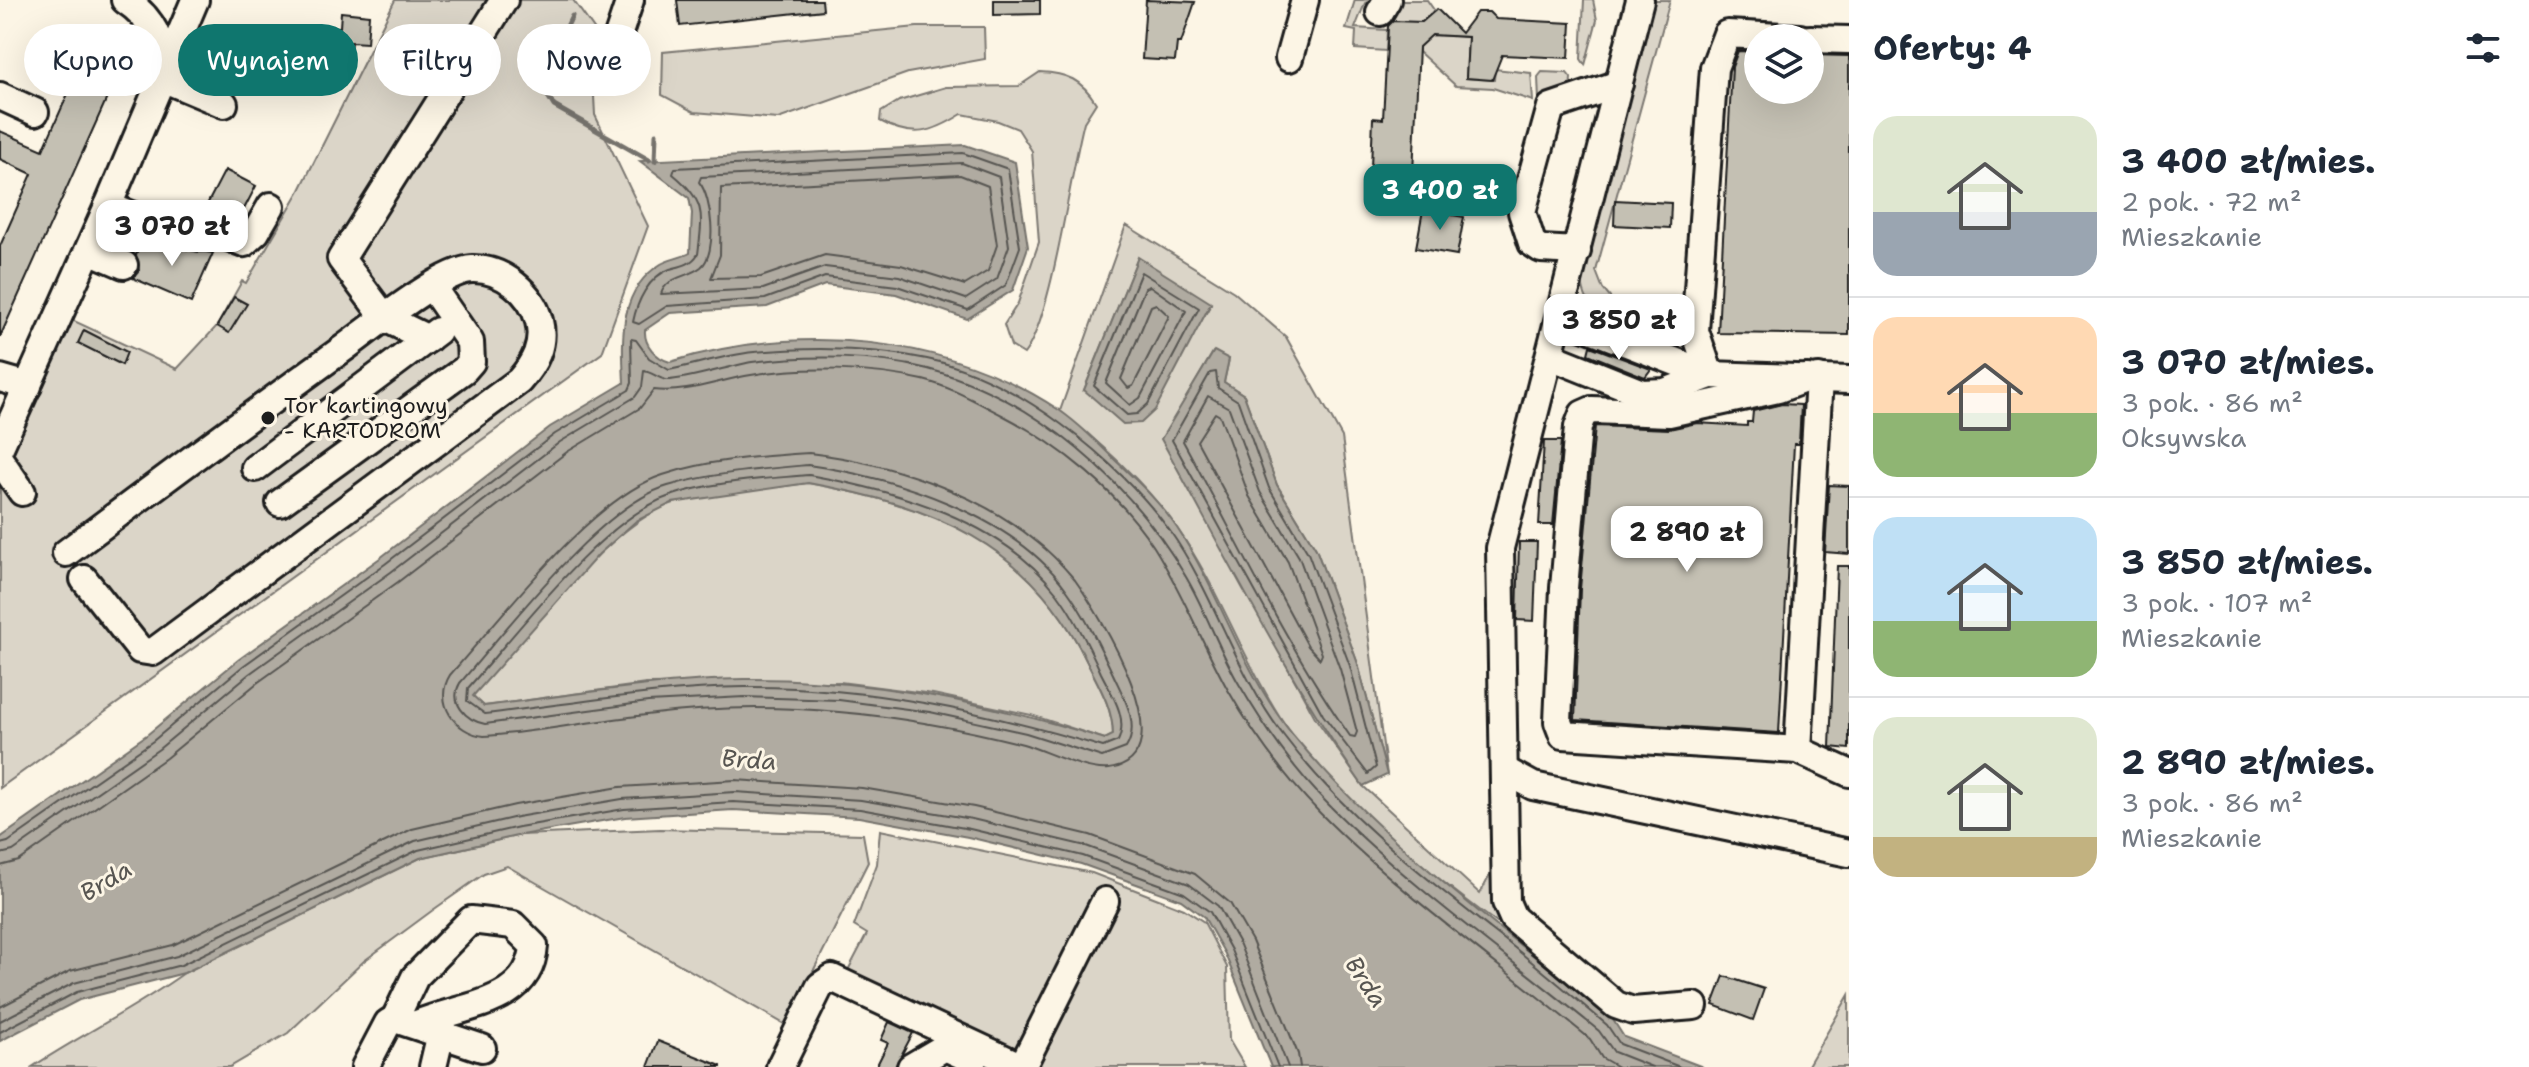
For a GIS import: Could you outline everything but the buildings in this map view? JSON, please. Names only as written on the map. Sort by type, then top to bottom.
[{"type":"street","points":[[125,0],[140,11],[149,24]]},
{"type":"street","points":[[162,78],[195,0]]},
{"type":"street","points":[[428,339],[385,318],[341,259],[504,0]]},
{"type":"street","points":[[622,24],[630,0]]},
{"type":"street","points":[[1289,58],[1305,0]]},
{"type":"street","points":[[1640,0],[1500,548],[1506,902],[1513,918],[1616,1005],[1633,1011],[1694,1006]]},
{"type":"street","points":[[1710,375],[1695,331],[1714,68],[1727,34],[1744,35]]},
{"type":"street","points":[[1824,39],[1849,40]]},
{"type":"street","points":[[162,57],[162,78]]},
{"type":"street","points":[[162,78],[224,104]]},
{"type":"street","points":[[1577,251],[1541,249],[1532,243],[1524,222],[1523,201],[1551,107],[1619,84]]},
{"type":"street","points":[[0,96],[35,112]]},
{"type":"street","points":[[0,447],[154,96]]},
{"type":"street","points":[[108,206],[170,230],[200,237],[216,232],[244,243],[256,232],[271,206]]},
{"type":"street","points":[[89,250],[124,265]]},
{"type":"street","points":[[66,553],[385,318],[456,273],[472,269],[491,272],[523,291],[535,307],[540,326],[537,354],[519,381],[153,652],[140,650],[84,579]]},
{"type":"street","points":[[280,503],[471,362],[470,342],[432,287]]},
{"type":"street","points":[[1560,317],[1710,375],[1849,380]]},
{"type":"street","points":[[255,468],[454,320]]},
{"type":"street","points":[[1550,356],[1642,393],[1665,392],[1710,375]]},
{"type":"street","points":[[0,378],[28,386]]},
{"type":"street","points":[[1813,378],[1778,389],[1669,413],[1592,410],[1583,414],[1578,427],[1564,588],[1558,722],[1563,735],[1798,750],[1849,773]]},
{"type":"street","points":[[1798,750],[1813,378]]},
{"type":"street","points":[[441,387],[443,438]]},
{"type":"street","points":[[0,460],[22,492]]},
{"type":"street","points":[[1504,770],[1533,786],[1849,853]]},
{"type":"street","points":[[780,1067],[820,986],[832,978],[1022,1067],[1105,901]]},
{"type":"street","points":[[418,1026],[509,992],[532,966],[534,946],[513,925],[471,920],[415,977],[418,1026],[433,1067]]},
{"type":"street","points":[[365,1067],[388,1023],[418,1026],[482,1048]]},
{"type":"street","points":[[911,1067],[945,1047],[987,1067]]},
{"type":"shaded area","name":"Tor kartingowy - KARTODROM","points":[[395,0],[573,0],[590,24],[517,24],[517,96],[594,96],[595,115],[648,226],[602,353],[0,788],[0,466],[70,319],[177,369],[217,326],[242,281],[246,283],[300,190],[347,96],[358,96],[358,74],[374,42],[374,96],[501,96],[501,24],[383,24]]},
{"type":"shaded area","points":[[1355,0],[1377,0],[1365,3],[1355,28],[1387,30],[1386,51],[1355,49],[1356,31],[1346,29]]},
{"type":"shaded area","points":[[1396,0],[1427,0],[1434,10],[1420,24],[1386,20]]},
{"type":"shaded area","points":[[1584,0],[1593,0],[1597,20],[1585,65],[1581,59]]},
{"type":"shaded area","points":[[1655,0],[1670,0],[1596,271],[1603,289],[1637,331],[1616,328],[1599,316],[1587,300],[1582,280]]},
{"type":"shaded area","points":[[917,27],[984,27],[985,59],[908,73],[778,119],[694,112],[662,95],[663,52]]},
{"type":"shaded area","points":[[1432,35],[1468,37],[1466,78],[1494,80],[1495,69],[1531,73],[1533,101],[1493,88],[1456,86],[1419,52],[1419,44]]},
{"type":"shaded area","points":[[1040,72],[1073,79],[1096,103],[1084,122],[1052,279],[1034,336],[1024,354],[1011,346],[1004,325],[1018,303],[1039,242],[1032,151],[1018,129],[998,121],[962,114],[941,126],[913,132],[880,121],[881,112],[899,101],[946,87],[1019,86]]},
{"type":"shaded area","points":[[1542,72],[1567,73],[1571,78],[1570,90],[1539,101],[1538,77]]},
{"type":"shaded area","points":[[1126,225],[1234,292],[1286,337],[1342,437],[1387,775],[1358,664],[1316,549],[1277,485],[1244,395],[1224,382],[1229,359],[1213,352],[1162,439],[1316,719],[1363,786],[1480,894],[1499,858],[1502,917],[1497,923],[1385,834],[1332,783],[1272,705],[1206,576],[1164,510],[1137,479],[1060,411]],"holes":[[[1138,258],[1211,304],[1191,339],[1084,390]]]},
{"type":"shaded area","points":[[808,483],[895,503],[935,518],[972,536],[1006,558],[1037,586],[1064,621],[1104,697],[1111,716],[1113,735],[1105,739],[1031,715],[933,694],[840,682],[646,684],[484,706],[472,695],[595,558],[649,514],[674,503],[707,496]]},
{"type":"shaded area","points":[[660,829],[863,834],[868,862],[786,1025],[507,866],[484,874],[433,910],[364,961],[288,1033],[230,1067],[32,1067],[184,973],[420,858],[521,835]]},
{"type":"shaded area","points":[[880,830],[1092,873],[1184,909],[1204,922],[1227,967],[1229,1040],[1245,1067],[1011,1067],[845,976],[867,934],[854,926],[877,864]]},
{"type":"shaded area","points":[[1849,995],[1849,1067],[1807,1067]]},
{"type":"water","name":"Brda","points":[[965,145],[1015,162],[1028,247],[1013,290],[967,319],[896,294],[825,285],[767,307],[670,313],[645,330],[649,346],[670,362],[769,342],[820,340],[870,343],[920,351],[968,365],[1015,385],[1059,410],[1132,476],[1170,518],[1193,553],[1275,711],[1328,775],[1405,850],[1613,1020],[1624,1037],[1703,1067],[1271,1067],[1225,954],[1204,917],[1181,900],[1081,864],[968,837],[859,817],[733,810],[625,817],[521,835],[420,858],[184,973],[79,1000],[0,1041],[0,838],[148,734],[238,660],[380,558],[550,427],[624,383],[623,333],[630,301],[637,287],[661,264],[690,253],[692,213],[689,198],[640,161]],"holes":[[[808,483],[853,492],[935,518],[972,536],[1006,559],[1037,587],[1064,621],[1096,680],[1108,706],[1113,735],[1105,739],[1017,714],[928,695],[791,680],[680,682],[484,706],[473,696],[599,554],[636,521],[672,503]]]},
{"type":"water","points":[[1138,257],[1211,303],[1155,410],[1141,423],[1123,424],[1084,390]]},
{"type":"water","points":[[1214,351],[1229,359],[1224,382],[1244,395],[1277,485],[1316,549],[1358,664],[1387,775],[1363,786],[1282,659],[1161,439]]},
{"type":"waterway","points":[[572,16],[547,68],[543,88],[554,106],[649,160]]},
{"type":"waterway","points":[[655,161],[656,134]]},
{"type":"place","name":"Tor kartingowy - KARTODROM","points":[[268,418]]}]
